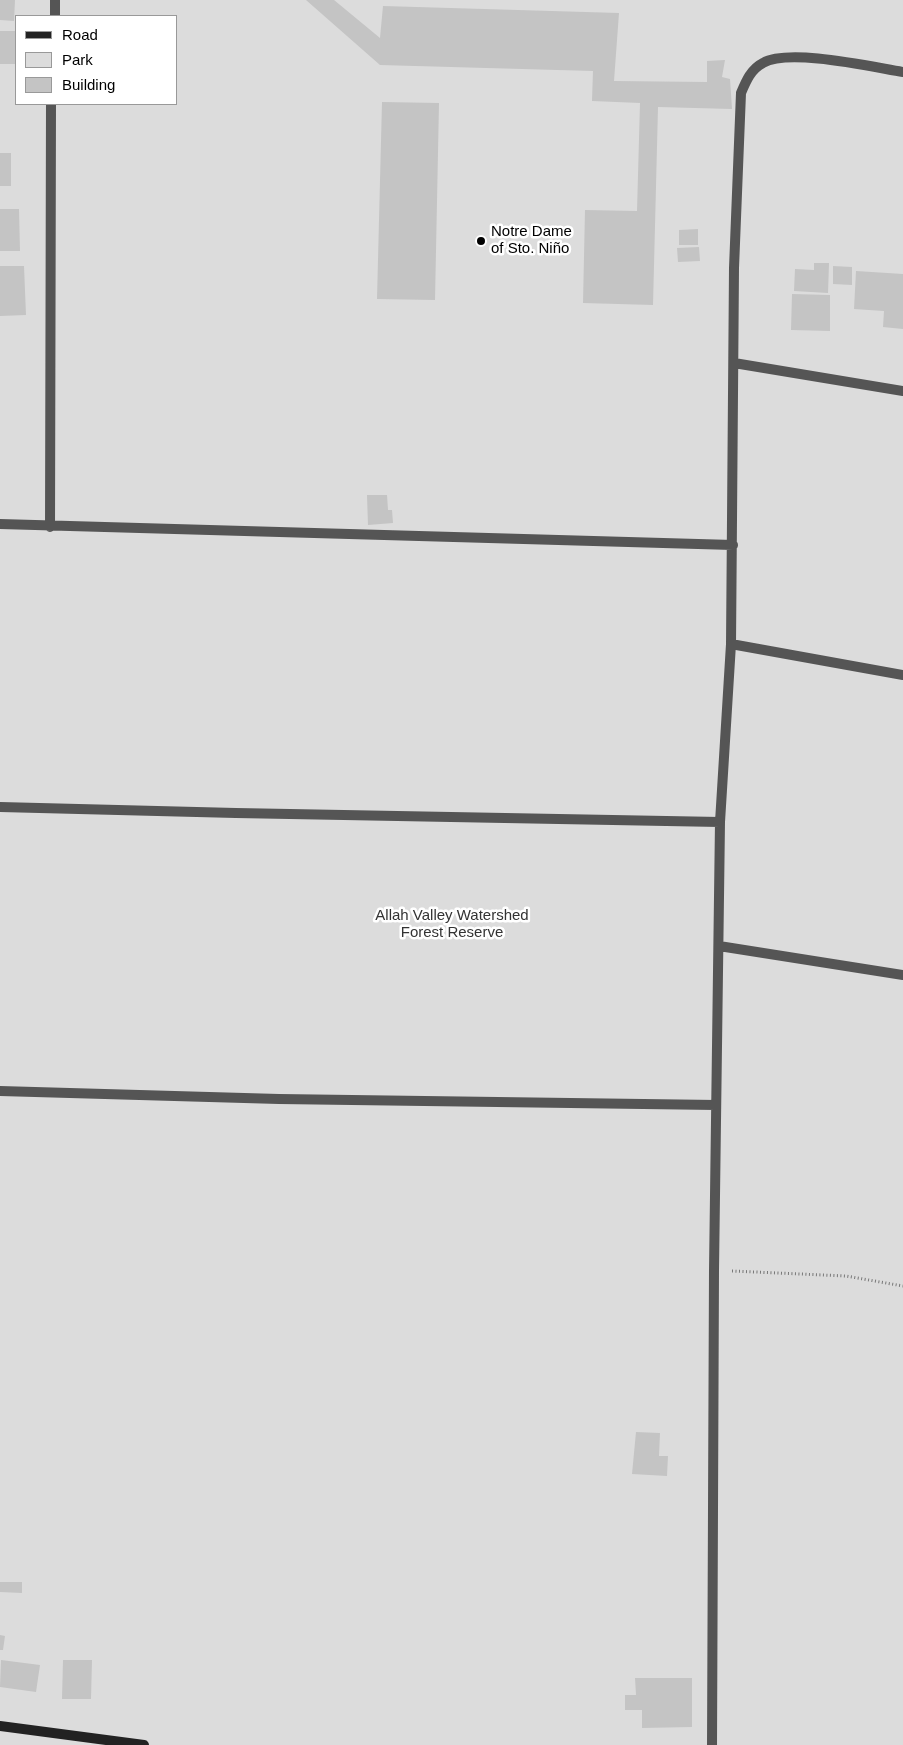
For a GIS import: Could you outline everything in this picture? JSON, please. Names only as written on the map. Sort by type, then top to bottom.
[{"type":"main road","points":[[0,1726],[144,1745]]},
{"type":"street","points":[[55,0],[55,15]]},
{"type":"street","points":[[712,1745],[714,1270],[720,822],[731,644],[734,268],[741,93],[750,74],[763,63],[781,57],[834,61],[903,72]]},
{"type":"street","points":[[50,527],[51,105]]},
{"type":"street","points":[[734,363],[903,390]]},
{"type":"street","points":[[0,524],[50,527],[733,545]]},
{"type":"street","points":[[731,644],[903,675]]},
{"type":"street","points":[[0,806],[246,814],[720,822]]},
{"type":"street","points":[[719,946],[903,976]]},
{"type":"street","points":[[0,1091],[289,1099],[716,1105]]},
{"type":"path","points":[[714,1270],[846,1276],[903,1286]]},
{"type":"green space","name":"Allah Valley Watershed Forest Reserve","points":[[0,0],[903,0],[903,1745],[0,1745]]},
{"type":"building","points":[[0,0],[15,0],[14,21],[0,20]]},
{"type":"building","points":[[306,0],[334,0],[380,38],[383,6],[619,13],[614,81],[707,82],[707,61],[725,60],[722,77],[730,79],[732,109],[658,107],[653,305],[583,303],[585,210],[637,211],[640,103],[592,101],[593,71],[380,65]]},
{"type":"building","points":[[0,31],[15,31],[15,64],[0,64]]},
{"type":"building","points":[[382,102],[439,103],[435,300],[377,299]]},
{"type":"building","points":[[0,153],[11,153],[11,186],[0,186]]},
{"type":"building","points":[[0,209],[19,209],[20,251],[0,251]]},
{"type":"building","points":[[698,229],[698,245],[679,245],[679,230]]},
{"type":"building","points":[[699,247],[700,261],[678,262],[677,248]]},
{"type":"building","points":[[814,263],[829,263],[828,293],[794,291],[795,269],[814,270]]},
{"type":"building","points":[[0,266],[24,266],[26,315],[0,316]]},
{"type":"building","points":[[833,266],[852,267],[852,285],[833,284]]},
{"type":"building","points":[[856,271],[903,274],[903,329],[883,327],[884,311],[854,309]]},
{"type":"building","points":[[792,294],[830,295],[830,331],[791,330]]},
{"type":"building","points":[[367,495],[387,495],[388,510],[392,510],[393,523],[368,525]]},
{"type":"building","points":[[636,1432],[660,1433],[659,1456],[668,1456],[667,1476],[632,1474]]},
{"type":"building","points":[[0,1582],[22,1582],[22,1593],[0,1592]]},
{"type":"building","points":[[0,1635],[5,1636],[3,1650],[0,1650]]},
{"type":"building","points":[[1,1660],[40,1665],[36,1692],[0,1687]]},
{"type":"building","points":[[63,1660],[92,1660],[91,1699],[62,1699]]},
{"type":"building","points":[[635,1678],[692,1678],[692,1727],[642,1728],[642,1710],[625,1710],[625,1695],[636,1695]]},
{"type":"place","name":"Notre Dame of Sto. Niño","points":[[481,241]]}]
